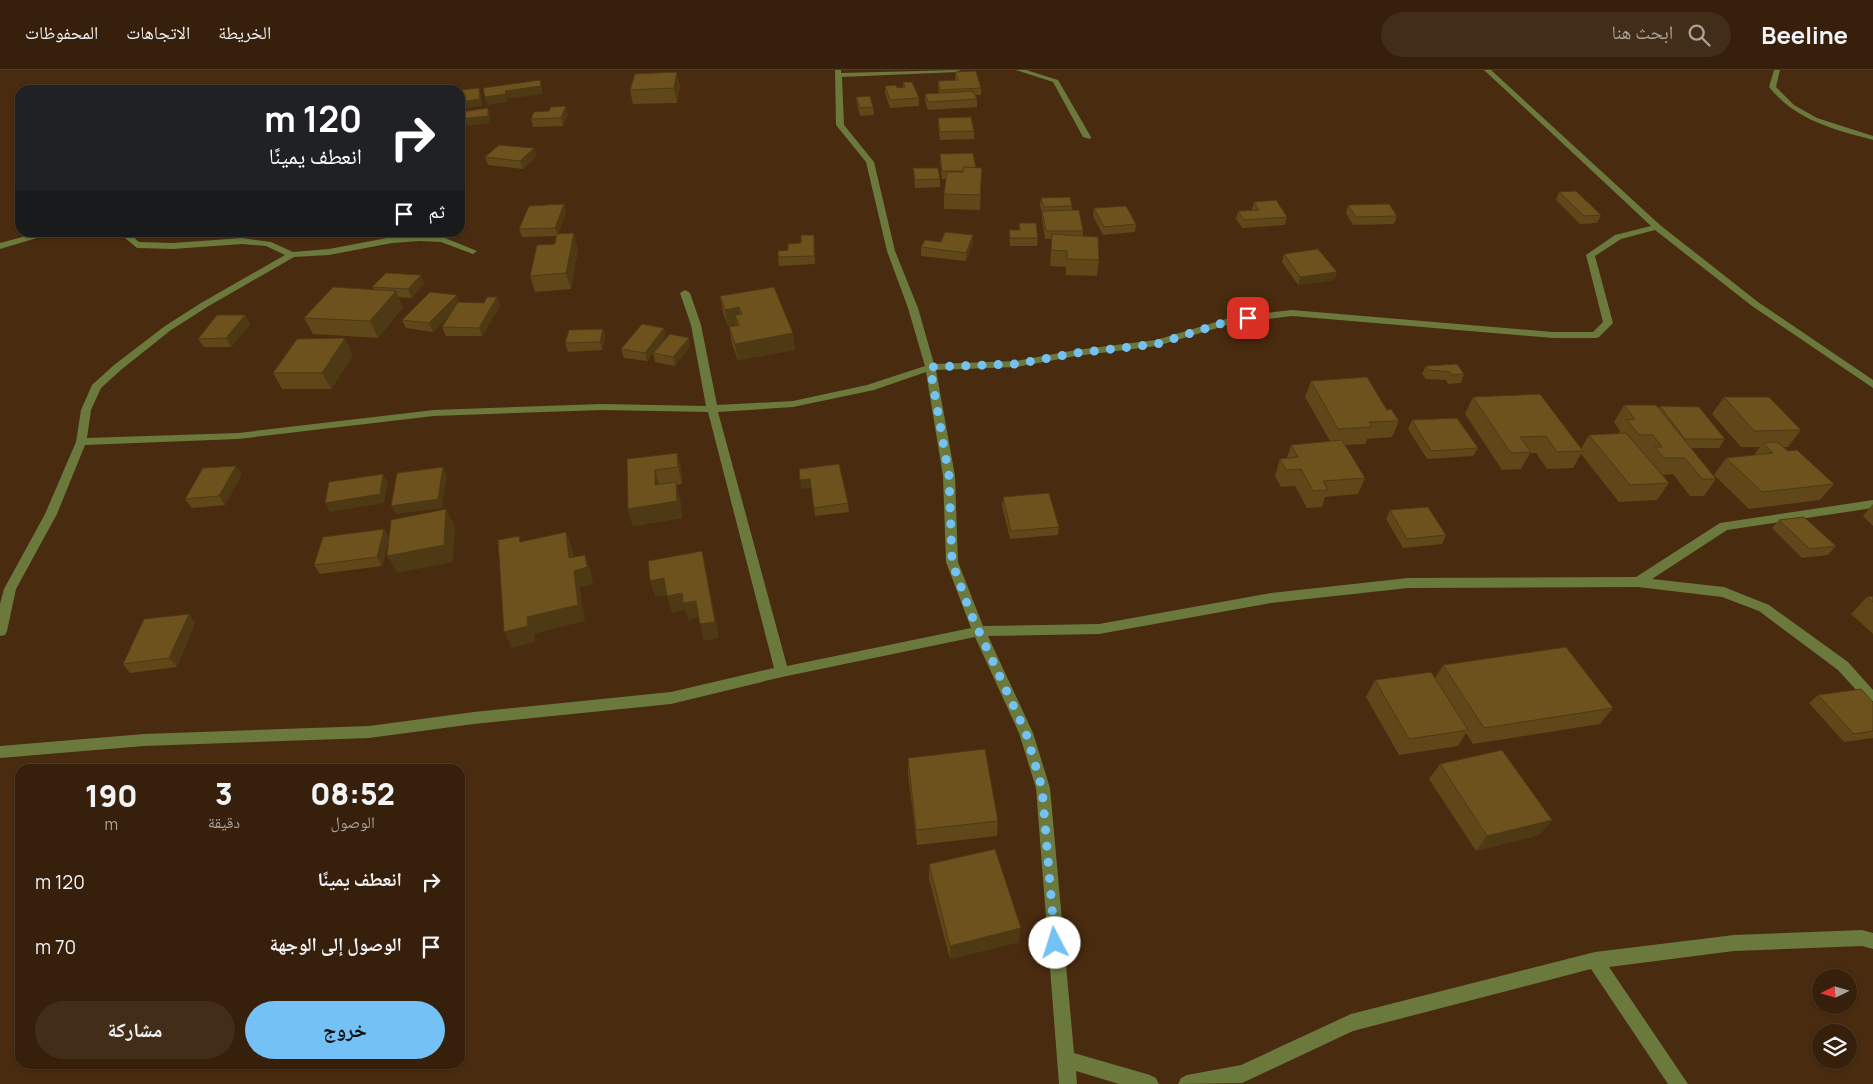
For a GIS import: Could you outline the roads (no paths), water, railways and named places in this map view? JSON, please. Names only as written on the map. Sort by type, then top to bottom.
[{"type":"street","points":[[957,70],[838,73],[840,125],[870,162],[891,251],[913,308],[930,367],[949,476],[952,562],[979,631],[1026,733],[1042,788],[1068,1084]]},
{"type":"street","points":[[1019,70],[1056,81],[1088,137]]},
{"type":"street","points":[[1487,70],[1657,227],[1755,304],[1873,385]]},
{"type":"street","points":[[1776,70],[1772,87],[1791,107],[1814,120],[1873,138]]},
{"type":"street","points":[[81,442],[238,436],[434,413],[602,407],[712,409],[793,404],[870,388],[930,367],[1016,364],[1076,353],[1157,344],[1232,320],[1292,313],[1553,335],[1596,335],[1608,323],[1590,255],[1618,237],[1657,227]]},
{"type":"street","points":[[0,246],[34,237]]},
{"type":"street","points":[[128,237],[137,245],[172,246],[242,241],[268,244],[292,255]]},
{"type":"street","points":[[0,631],[10,589],[51,514],[81,442],[86,410],[96,387],[118,367],[168,328],[204,305],[242,286],[292,255],[329,252],[392,240],[419,238],[442,240],[473,251]]},
{"type":"street","points":[[685,293],[696,325],[712,409],[782,672]]},
{"type":"street","points":[[1638,582],[1724,526],[1873,504]]},
{"type":"street","points":[[0,752],[144,740],[369,732],[493,716],[671,698],[782,672],[979,631],[1099,629],[1271,598],[1408,583],[1638,582],[1724,592],[1764,608],[1843,666],[1873,699]]},
{"type":"street","points":[[1187,1084],[1242,1074],[1352,1022],[1595,960],[1734,943],[1862,938],[1873,941]]},
{"type":"street","points":[[1595,960],[1679,1084]]},
{"type":"street","points":[[1065,1059],[1150,1084]]}]
